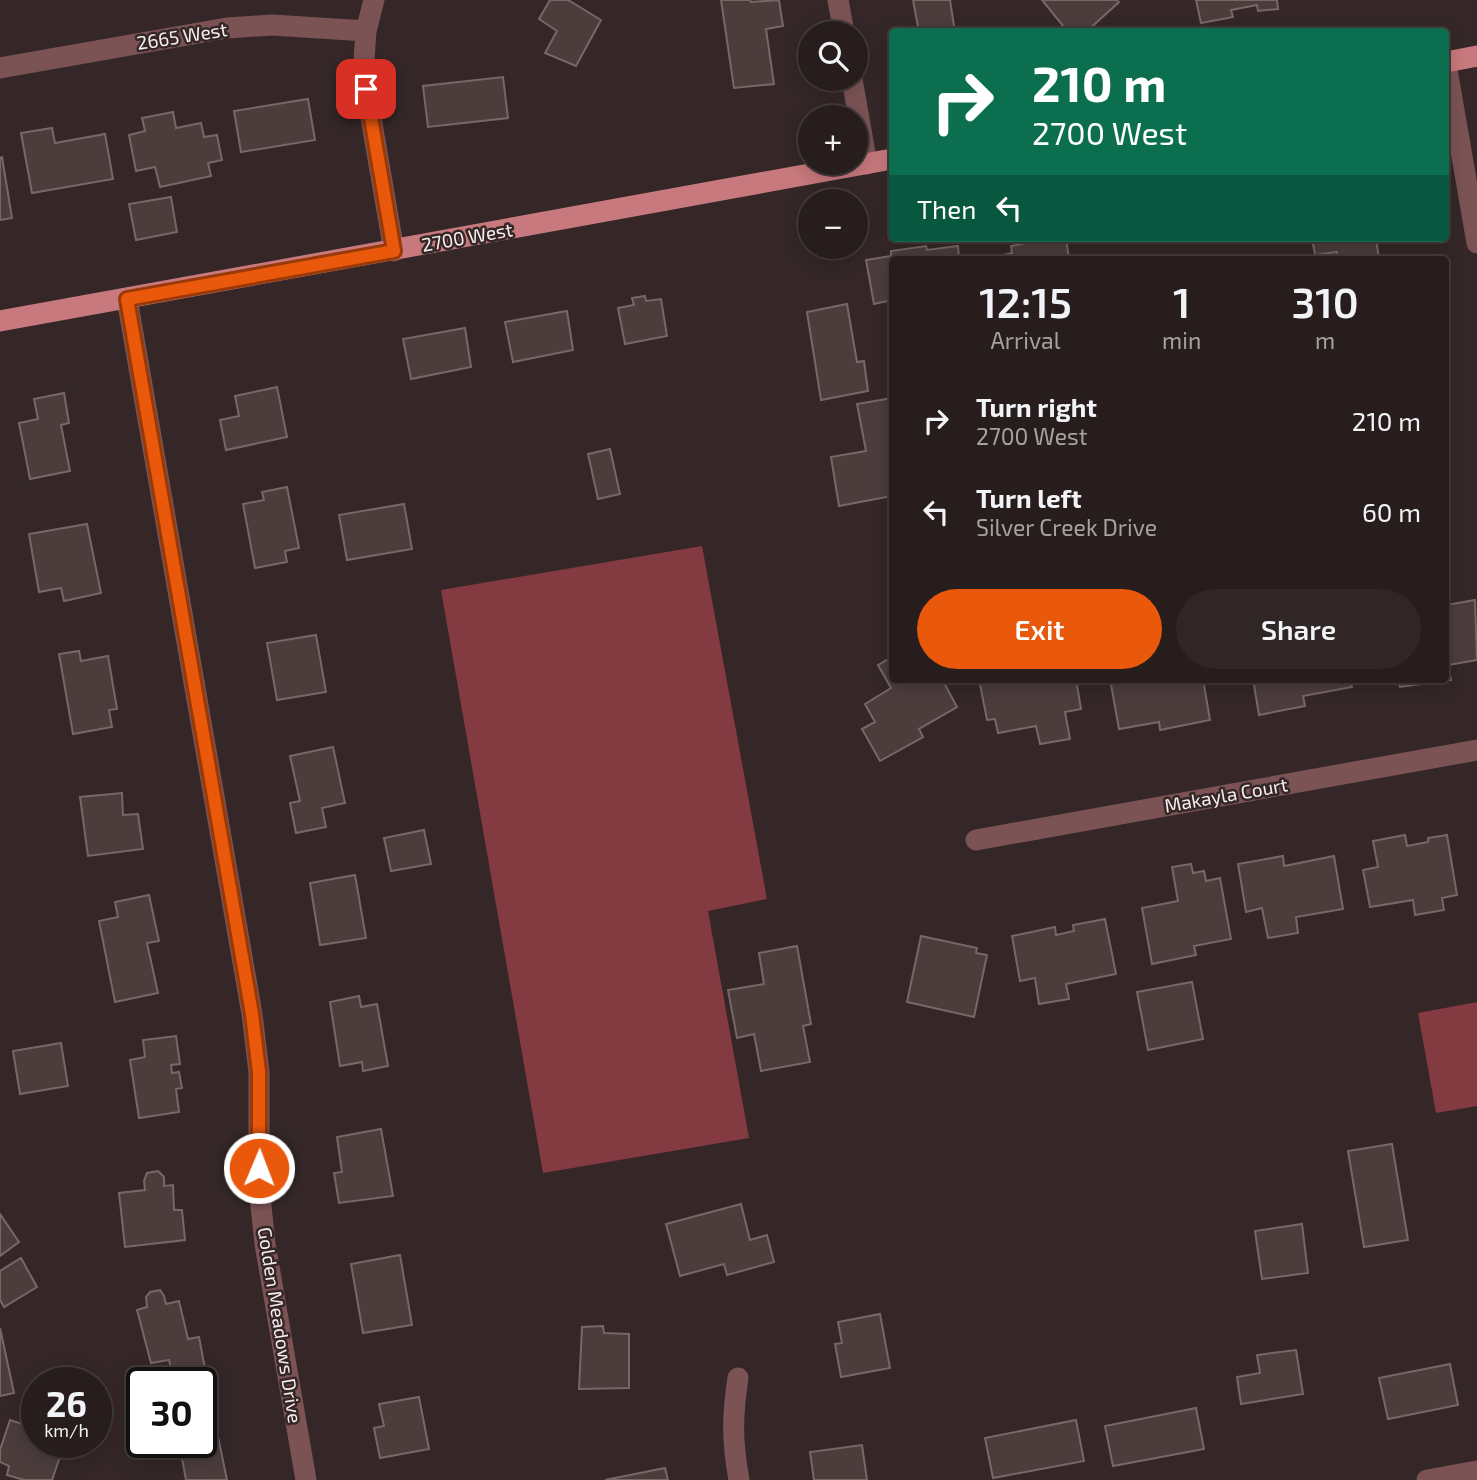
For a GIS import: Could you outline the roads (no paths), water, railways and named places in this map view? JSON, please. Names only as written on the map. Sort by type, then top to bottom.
[{"type":"main road","points":[[1449,62],[1477,56]]},
{"type":"main road","name":"2700 West","points":[[868,164],[889,160]]},
{"type":"main road","name":"2700 West","points":[[0,321],[807,175]]},
{"type":"street","points":[[374,0],[366,31],[366,89],[394,251]]},
{"type":"street","points":[[838,0],[842,21]]},
{"type":"street","name":"2665 West","points":[[0,68],[227,28],[272,25],[366,31]]},
{"type":"street","points":[[1449,80],[1477,243]]},
{"type":"street","name":"Golden Meadows Drive","points":[[127,299],[252,1014],[259,1072],[259,1187],[265,1244],[306,1480]]},
{"type":"street","name":"Makayla Court","points":[[976,840],[1477,750]]},
{"type":"street","points":[[738,1378],[732,1413],[733,1447],[739,1480]]},
{"type":"street","points":[[1427,1480],[1477,1471]]}]
